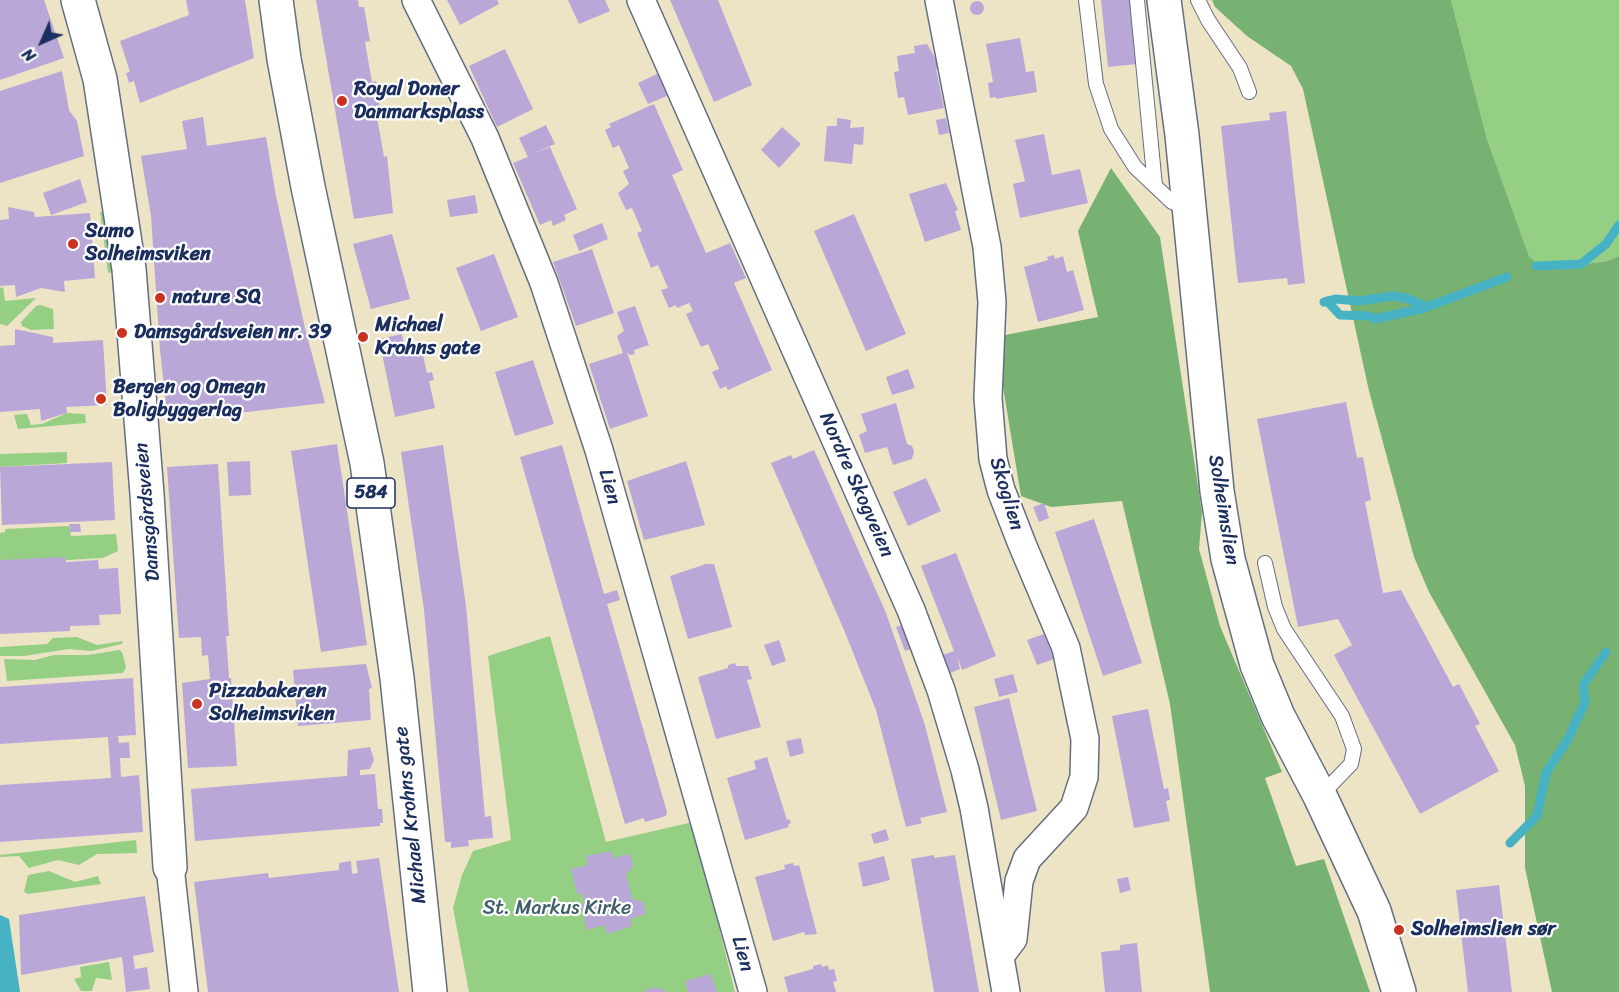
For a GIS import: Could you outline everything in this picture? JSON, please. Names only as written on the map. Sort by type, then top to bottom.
[{"type":"street","name":"Damsgårdsveien","points":[[78,0],[99,79],[129,269],[150,537],[170,867],[184,992]]},
{"type":"street","name":"Michael Krohns gate","points":[[276,0],[284,59],[308,187],[367,463],[397,678],[430,992]]},
{"type":"street","name":"Lien","points":[[416,0],[485,138],[544,282],[598,450],[753,992]]},
{"type":"street","name":"Nordre Skogveien","points":[[641,0],[915,620],[941,690],[965,770],[1006,992]]},
{"type":"street","name":"Skoglien","points":[[939,0],[987,247],[992,303],[988,398],[993,459],[1001,490],[1066,648],[1085,739],[1084,777],[1074,808],[1027,859],[1019,881],[1013,939],[1000,956]]},
{"type":"street","name":"Solheimslien","points":[[1164,0],[1182,135],[1217,491],[1228,559],[1257,665],[1278,716],[1320,796],[1377,919],[1399,992]]},
{"type":"lane","points":[[1086,0],[1096,84],[1111,129],[1136,167],[1172,202],[1188,208]]},
{"type":"lane","points":[[1137,0],[1155,186]]},
{"type":"lane","points":[[1198,0],[1208,20],[1240,68],[1249,92]]},
{"type":"lane","name":"Solheimslien","points":[[1265,563],[1275,607],[1284,629],[1342,716],[1354,749],[1351,764],[1320,796]]},
{"type":"green space","points":[[1212,0],[1451,0],[1487,139],[1529,256],[1544,270],[1607,261],[1619,256],[1619,992],[1552,992],[1525,868],[1525,786],[1515,745],[1429,592],[1414,557],[1369,391],[1303,89],[1291,66],[1247,36],[1215,7]]},
{"type":"green space","points":[[1451,0],[1619,0],[1619,256],[1607,261],[1544,270],[1529,256],[1487,139]]},
{"type":"green space","points":[[1111,168],[1160,237],[1202,512],[1199,549],[1220,626],[1282,772],[1265,778],[1296,866],[1324,859],[1370,992],[1210,992],[1170,704],[1122,501],[1051,507],[1021,496],[1000,369],[1000,336],[1098,317],[1078,231]]},
{"type":"green space","points":[[108,211],[116,272],[108,273],[100,212]]},
{"type":"green space","points":[[3,287],[5,301],[36,298],[7,326],[0,324],[0,288]]},
{"type":"green space","points":[[36,306],[53,309],[54,329],[31,330],[22,326],[21,322]]},
{"type":"green space","points":[[67,413],[85,414],[86,423],[18,429],[14,415],[27,414],[31,425],[42,424]]},
{"type":"green space","points":[[67,452],[67,463],[0,467],[0,454]]},
{"type":"green space","points":[[69,526],[71,536],[116,534],[118,551],[103,558],[0,564],[0,533],[5,532],[5,529]]},
{"type":"green space","name":"St. Markus Kirke","points":[[550,636],[606,842],[693,822],[735,992],[469,992],[453,908],[462,875],[473,851],[511,840],[488,656]]},
{"type":"green space","points":[[77,637],[97,645],[123,641],[122,644],[91,651],[69,649],[24,656],[0,656],[0,647],[47,644],[53,638]]},
{"type":"green space","points":[[119,650],[122,652],[126,667],[123,673],[7,681],[4,659],[35,660],[54,655],[88,655]]},
{"type":"green space","points":[[136,840],[137,853],[97,854],[79,865],[58,860],[29,868],[19,856],[0,857],[0,855]]},
{"type":"green space","points":[[49,871],[75,882],[98,876],[101,884],[28,894],[24,892],[28,875]]},
{"type":"green space","points":[[109,962],[112,980],[96,978],[92,991],[81,991],[74,979],[81,977],[80,967]]},
{"type":"water","points":[[0,915],[9,919],[20,992],[0,992]]},
{"type":"building","points":[[0,0],[44,0],[64,58],[0,80]]},
{"type":"building","points":[[186,0],[245,0],[254,58],[140,103],[134,81],[129,83],[126,73],[130,72],[120,41],[189,15]]},
{"type":"building","points":[[316,0],[358,0],[359,7],[364,7],[370,41],[365,42],[372,82],[376,81],[381,116],[377,117],[384,157],[387,156],[393,213],[354,219]]},
{"type":"building","points":[[447,0],[497,0],[499,4],[460,25]]},
{"type":"building","points":[[568,0],[605,0],[610,11],[579,24]]},
{"type":"building","points":[[670,0],[718,0],[752,85],[714,102]]},
{"type":"building","points":[[1101,0],[1130,0],[1137,64],[1108,67]]},
{"type":"building","points":[[977,1],[982,3],[984,8],[982,13],[977,15],[972,13],[970,8],[972,3]]},
{"type":"building","points":[[1020,38],[1026,72],[1034,71],[1037,92],[990,98],[988,83],[993,82],[986,44]]},
{"type":"building","points":[[927,44],[935,58],[938,58],[940,68],[936,69],[944,108],[908,115],[904,97],[898,98],[894,72],[899,71],[897,56],[915,53],[914,46]]},
{"type":"building","points":[[505,49],[533,109],[497,127],[469,66]]},
{"type":"building","points":[[62,71],[69,110],[77,121],[84,156],[0,183],[0,91]]},
{"type":"building","points":[[659,73],[669,95],[648,104],[638,83]]},
{"type":"building","points":[[654,104],[683,170],[672,175],[706,253],[730,243],[746,278],[734,283],[772,370],[728,390],[726,386],[720,389],[712,372],[719,369],[708,344],[701,347],[686,314],[693,311],[689,303],[677,308],[676,305],[669,308],[661,290],[668,288],[658,265],[651,268],[637,233],[642,231],[632,208],[626,210],[618,193],[629,184],[623,171],[629,168],[619,145],[613,148],[605,130],[611,127],[609,124]]},
{"type":"building","points":[[1286,111],[1305,283],[1288,285],[1287,278],[1238,283],[1221,126],[1270,120],[1269,113]]},
{"type":"building","points":[[203,117],[207,146],[266,137],[276,196],[305,328],[325,403],[168,421],[160,350],[151,216],[141,156],[187,149],[182,121]]},
{"type":"building","points":[[837,118],[851,120],[850,128],[864,127],[863,145],[854,144],[852,164],[824,161],[827,126],[837,126]]},
{"type":"building","points":[[946,118],[949,133],[939,135],[936,120]]},
{"type":"building","points":[[546,125],[555,144],[532,154],[550,147],[577,209],[564,215],[566,220],[553,226],[551,220],[540,225],[513,163],[528,157],[519,138]]},
{"type":"building","points":[[782,127],[801,144],[779,168],[761,150]]},
{"type":"building","points":[[1044,134],[1052,175],[1080,169],[1088,203],[1020,218],[1013,184],[1025,181],[1015,140]]},
{"type":"building","points":[[80,179],[87,202],[51,215],[43,193]]},
{"type":"building","points":[[946,183],[958,210],[955,211],[961,230],[925,242],[909,194]]},
{"type":"building","points":[[475,195],[478,213],[450,217],[447,200]]},
{"type":"building","points":[[8,207],[34,212],[35,217],[90,213],[95,278],[64,281],[65,292],[41,288],[16,297],[15,285],[0,286],[0,220],[9,219]]},
{"type":"building","points":[[854,214],[906,334],[866,351],[814,231]]},
{"type":"building","points":[[602,223],[608,239],[579,251],[573,235]]},
{"type":"building","points":[[392,234],[410,299],[371,309],[353,244]]},
{"type":"building","points":[[592,249],[614,313],[576,326],[553,262]]},
{"type":"building","points":[[494,254],[518,317],[481,331],[456,268]]},
{"type":"building","points":[[1054,255],[1055,259],[1063,256],[1067,272],[1073,270],[1084,310],[1038,322],[1024,267],[1048,260],[1047,257]]},
{"type":"building","points":[[635,306],[649,345],[634,350],[635,354],[630,355],[627,352],[648,416],[610,429],[589,364],[623,353],[617,336],[624,331],[617,312]]},
{"type":"building","points":[[15,329],[53,337],[53,343],[103,340],[107,405],[66,407],[67,413],[41,421],[40,409],[0,412],[0,346],[15,345]]},
{"type":"building","points":[[402,334],[404,346],[420,342],[427,373],[432,372],[434,380],[429,381],[435,408],[395,417],[379,339]]},
{"type":"building","points":[[533,360],[554,424],[515,436],[495,372]]},
{"type":"building","points":[[908,369],[915,388],[892,395],[886,377]]},
{"type":"building","points":[[1346,402],[1357,458],[1363,457],[1371,500],[1365,502],[1383,593],[1401,590],[1453,687],[1459,684],[1480,724],[1475,726],[1499,771],[1420,814],[1334,655],[1352,645],[1338,619],[1298,627],[1257,419]]},
{"type":"building","points":[[896,403],[907,444],[912,446],[914,451],[912,459],[893,465],[887,447],[865,453],[859,435],[867,431],[861,414]]},
{"type":"building","points":[[337,444],[367,645],[321,652],[291,451]]},
{"type":"building","points":[[443,445],[466,606],[485,817],[491,816],[493,838],[468,840],[469,846],[451,848],[451,842],[445,842],[424,610],[401,452]]},
{"type":"building","points":[[562,445],[604,594],[617,590],[620,600],[607,604],[667,812],[666,816],[645,822],[644,818],[625,824],[520,457]]},
{"type":"building","points":[[814,450],[886,613],[925,725],[947,812],[920,818],[922,823],[906,827],[876,710],[844,630],[771,463],[791,455],[793,459]]},
{"type":"building","points":[[250,461],[251,495],[229,496],[227,462]]},
{"type":"building","points":[[686,461],[705,525],[644,540],[627,481]]},
{"type":"building","points":[[112,462],[115,520],[2,525],[0,467]]},
{"type":"building","points":[[218,464],[229,636],[226,636],[237,766],[188,768],[182,683],[210,679],[208,655],[202,656],[201,637],[179,638],[167,467]]},
{"type":"building","points":[[926,478],[941,511],[908,526],[893,492]]},
{"type":"building","points":[[1044,503],[1049,518],[1039,522],[1033,507]]},
{"type":"building","points":[[1094,519],[1142,663],[1103,676],[1055,532]]},
{"type":"building","points":[[69,524],[80,524],[81,532],[70,532]]},
{"type":"building","points":[[956,553],[996,656],[962,670],[957,656],[960,669],[950,673],[943,655],[954,651],[921,566]]},
{"type":"building","points":[[66,557],[66,562],[98,560],[99,569],[118,568],[121,614],[99,615],[100,625],[70,626],[70,631],[0,634],[0,560]]},
{"type":"building","points":[[706,564],[714,564],[732,627],[688,639],[670,576]]},
{"type":"building","points":[[905,624],[914,648],[905,651],[896,627]]},
{"type":"building","points":[[1044,634],[1054,659],[1037,665],[1027,640]]},
{"type":"building","points":[[779,640],[786,661],[772,666],[764,645]]},
{"type":"building","points":[[735,663],[736,666],[748,666],[752,679],[747,680],[761,727],[716,739],[698,677],[728,668],[728,665]]},
{"type":"building","points":[[366,664],[372,688],[369,689],[371,720],[298,726],[293,670]]},
{"type":"building","points":[[1013,674],[1018,692],[999,697],[994,679]]},
{"type":"building","points":[[133,678],[136,735],[118,736],[119,743],[129,742],[130,758],[120,758],[121,777],[139,775],[143,832],[0,842],[0,785],[111,778],[108,737],[0,744],[0,687]]},
{"type":"building","points":[[1009,698],[1037,811],[1001,820],[974,707]]},
{"type":"building","points":[[1148,709],[1164,789],[1168,788],[1170,800],[1166,801],[1170,821],[1134,828],[1112,716]]},
{"type":"building","points":[[801,738],[804,753],[790,757],[786,741]]},
{"type":"building","points":[[370,747],[374,760],[370,769],[360,770],[360,775],[375,774],[378,809],[382,809],[383,823],[380,823],[380,826],[195,841],[191,789],[347,776],[348,750]]},
{"type":"building","points":[[767,757],[787,820],[789,819],[791,823],[788,824],[789,827],[745,840],[727,778],[756,769],[754,761]]},
{"type":"building","points":[[886,829],[889,840],[874,844],[871,834]]},
{"type":"building","points":[[611,851],[613,858],[630,854],[633,866],[626,874],[632,899],[643,902],[646,914],[630,919],[632,926],[607,934],[604,925],[587,930],[581,906],[584,902],[583,895],[577,893],[571,869],[588,865],[586,856]]},
{"type":"building","points":[[934,855],[934,858],[955,855],[979,992],[934,992],[911,859]]},
{"type":"building","points":[[884,856],[890,880],[863,887],[858,863]]},
{"type":"building","points":[[379,858],[399,992],[208,992],[194,882],[268,873],[269,878],[339,870],[339,863],[351,861],[352,874],[358,873],[356,861]]},
{"type":"building","points":[[793,863],[794,866],[799,865],[817,934],[805,935],[804,932],[773,941],[755,877],[785,869],[784,865]]},
{"type":"building","points":[[1128,877],[1131,890],[1120,893],[1117,879]]},
{"type":"building","points":[[1499,885],[1512,992],[1468,992],[1456,890]]},
{"type":"building","points":[[145,896],[154,952],[133,956],[135,969],[147,967],[150,989],[126,992],[122,957],[21,975],[19,915]]},
{"type":"building","points":[[1137,943],[1142,992],[1105,992],[1101,952],[1120,950],[1120,945]]},
{"type":"building","points":[[821,964],[822,967],[828,965],[829,970],[834,969],[837,981],[833,982],[836,992],[788,992],[784,977],[813,969],[813,966]]},
{"type":"building","points":[[711,974],[717,992],[688,992],[685,981]]},
{"type":"building","points":[[659,988],[668,992],[642,992]]},
{"type":"waterway","points":[[1536,266],[1581,264],[1606,244],[1619,225]]},
{"type":"waterway","points":[[1324,302],[1335,299],[1359,301],[1393,296],[1406,298],[1427,307],[1507,277]]},
{"type":"waterway","points":[[1327,301],[1340,315],[1370,316],[1375,319],[1425,308]]},
{"type":"waterway","points":[[1510,843],[1537,816],[1546,773],[1568,739],[1585,702],[1583,685],[1606,652]]},
{"type":"place","name":"Royal Doner Danmarksplass","points":[[342,101]]},
{"type":"place","name":"Sumo Solheimsviken","points":[[73,244]]},
{"type":"place","name":"nature SQ","points":[[160,298]]},
{"type":"place","name":"Damsgårdsveien nr. 39","points":[[122,333]]},
{"type":"place","name":"Michael Krohns gate","points":[[363,337]]},
{"type":"place","name":"Bergen og Omegn Boligbyggerlag","points":[[101,399]]},
{"type":"place","name":"Pizzabakeren Solheimsviken","points":[[197,704]]},
{"type":"place","name":"Solheimslien sør","points":[[1399,930]]}]
